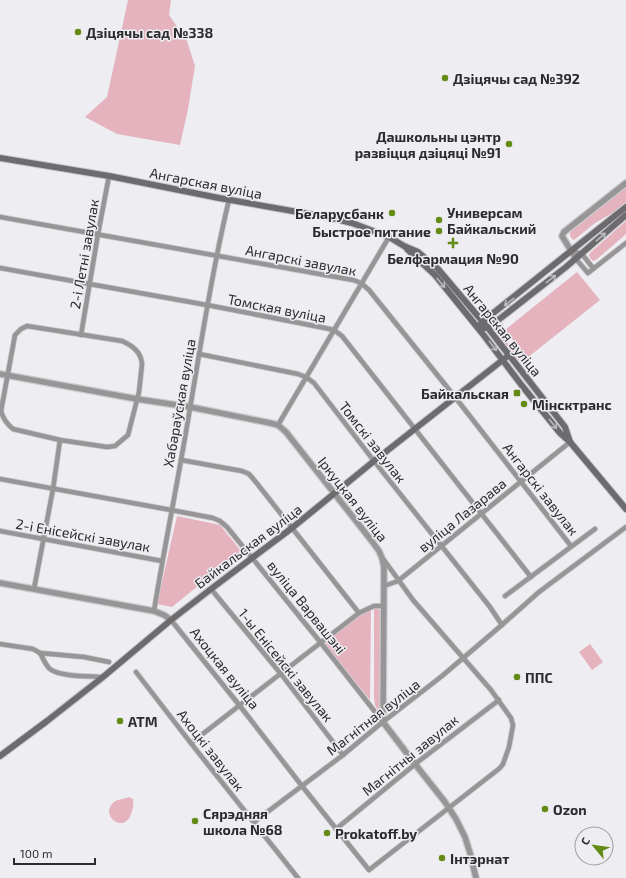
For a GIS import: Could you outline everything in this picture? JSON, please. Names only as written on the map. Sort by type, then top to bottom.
[{"type":"main road","name":"Ангарская вуліца","points":[[0,158],[109,176],[229,200],[332,218],[390,237],[404,246],[418,252],[438,269],[488,328],[565,427],[570,442]]},
{"type":"main road","points":[[478,328],[482,322],[626,207]]},
{"type":"main road","points":[[478,328],[488,328],[576,259],[626,215]]},
{"type":"main road","name":"Ангарская вуліца","points":[[404,246],[435,276],[478,328],[560,433],[570,442],[626,509]]},
{"type":"main road","name":"Байкальская вуліца","points":[[0,756],[171,620],[292,528],[509,355]]},
{"type":"street","name":"2-і Летні завулак","points":[[81,335],[109,176]]},
{"type":"street","points":[[626,183],[564,232],[562,236],[576,259],[588,273],[626,243]]},
{"type":"street","name":"Хабараўская вуліца","points":[[154,611],[207,305],[229,200]]},
{"type":"street","name":"Ангарскі завулак","points":[[0,217],[217,255],[353,280],[361,283],[369,290],[455,397],[571,546]]},
{"type":"street","points":[[0,374],[190,407],[278,425],[361,283],[390,237]]},
{"type":"street","points":[[572,251],[582,254],[593,268]]},
{"type":"street","name":"Томская вуліца","points":[[0,268],[207,305],[334,330],[342,336],[530,577]]},
{"type":"street","points":[[27,326],[81,335],[130,344],[142,359],[137,399],[128,436],[115,446],[107,447],[60,440],[13,429],[2,417],[1,411],[15,335],[27,326]]},
{"type":"street","name":"Томскі завулак","points":[[199,354],[298,374],[306,377],[314,383],[374,462],[490,607],[502,625]]},
{"type":"street","name":"Іркуцкая вуліца","points":[[278,425],[286,432],[371,540],[398,581],[413,600],[498,700],[511,718],[513,726],[509,747],[503,764],[500,768],[449,808]]},
{"type":"street","points":[[34,589],[60,440]]},
{"type":"street","name":"вуліца Лазарава","points":[[384,586],[398,581],[570,442]]},
{"type":"street","points":[[181,460],[242,471],[255,480],[359,613]]},
{"type":"street","name":"вуліца Варвашэні","points":[[0,479],[213,518],[220,521],[227,527],[321,643],[384,722],[449,808],[465,837],[476,878]]},
{"type":"street","name":"Магнітная вуліца","points":[[254,822],[442,676],[539,592],[626,527]]},
{"type":"street","points":[[505,596],[595,529]]},
{"type":"street","name":"2-і Енісейскі завулак","points":[[0,531],[162,561]]},
{"type":"street","points":[[382,558],[384,567],[384,722]]},
{"type":"street","name":"Ахоцкая вуліца","points":[[0,583],[154,611],[171,620],[369,870],[449,808]]},
{"type":"street","name":"1-ы Енісейскі завулак","points":[[211,589],[281,674],[343,754]]},
{"type":"street","points":[[191,743],[359,613],[374,606],[384,606]]},
{"type":"street","points":[[0,644],[34,649],[40,653],[49,668],[54,671],[69,675],[102,676]]},
{"type":"street","points":[[40,653],[84,657],[109,662]]},
{"type":"street","name":"Ахоцкі завулак","points":[[136,672],[298,878]]},
{"type":"street","name":"Магнітны завулак","points":[[336,829],[415,764],[498,700]]},
{"type":"shaded area","points":[[128,0],[171,0],[169,15],[187,41],[195,66],[180,145],[117,134],[85,117],[107,97]]},
{"type":"shaded area","points":[[626,185],[626,202],[614,212],[595,223],[574,240],[570,235],[571,231]]},
{"type":"shaded area","points":[[626,221],[626,234],[593,261],[589,255],[591,252]]},
{"type":"shaded area","points":[[577,272],[600,300],[527,358],[505,330]]},
{"type":"shaded area","points":[[503,323],[504,338],[520,359],[518,360],[499,337],[499,329]]},
{"type":"shaded area","points":[[177,516],[220,525],[241,551],[172,607],[157,604]]},
{"type":"shaded area","points":[[374,608],[380,610],[380,708],[378,710],[375,705],[374,697]]},
{"type":"shaded area","points":[[370,610],[370,700],[326,645],[326,643],[360,614]]},
{"type":"shaded area","points":[[590,644],[603,662],[592,670],[579,652]]},
{"type":"shaded area","points":[[129,797],[133,799],[133,805],[129,819],[119,823],[111,817],[109,813],[110,807],[114,802]]},
{"type":"place","name":"Дзіцячы сад №338","points":[[78,32]]},
{"type":"place","name":"Дзіцячы сад №392","points":[[445,78]]},
{"type":"place","name":"Дашкольны цэнтр развіцця дзіцяці №91","points":[[509,144]]},
{"type":"place","name":"Беларусбанк","points":[[392,213]]},
{"type":"place","name":"Универсам Байкальский","points":[[439,220]]},
{"type":"place","name":"Быстрое питание","points":[[439,231]]},
{"type":"place","name":"Белфармация №90","points":[[453,243]]},
{"type":"place","name":"Байкальская","points":[[517,393]]},
{"type":"place","name":"Мінсктранс","points":[[524,404]]},
{"type":"place","name":"ППС","points":[[517,677]]},
{"type":"place","name":"АТМ","points":[[120,721]]},
{"type":"place","name":"Ozon","points":[[545,809]]},
{"type":"place","name":"Сярэдняя школа №68","points":[[195,821]]},
{"type":"place","name":"Prokatoff.by","points":[[327,833]]},
{"type":"place","name":"Інтэрнат","points":[[442,858]]}]
